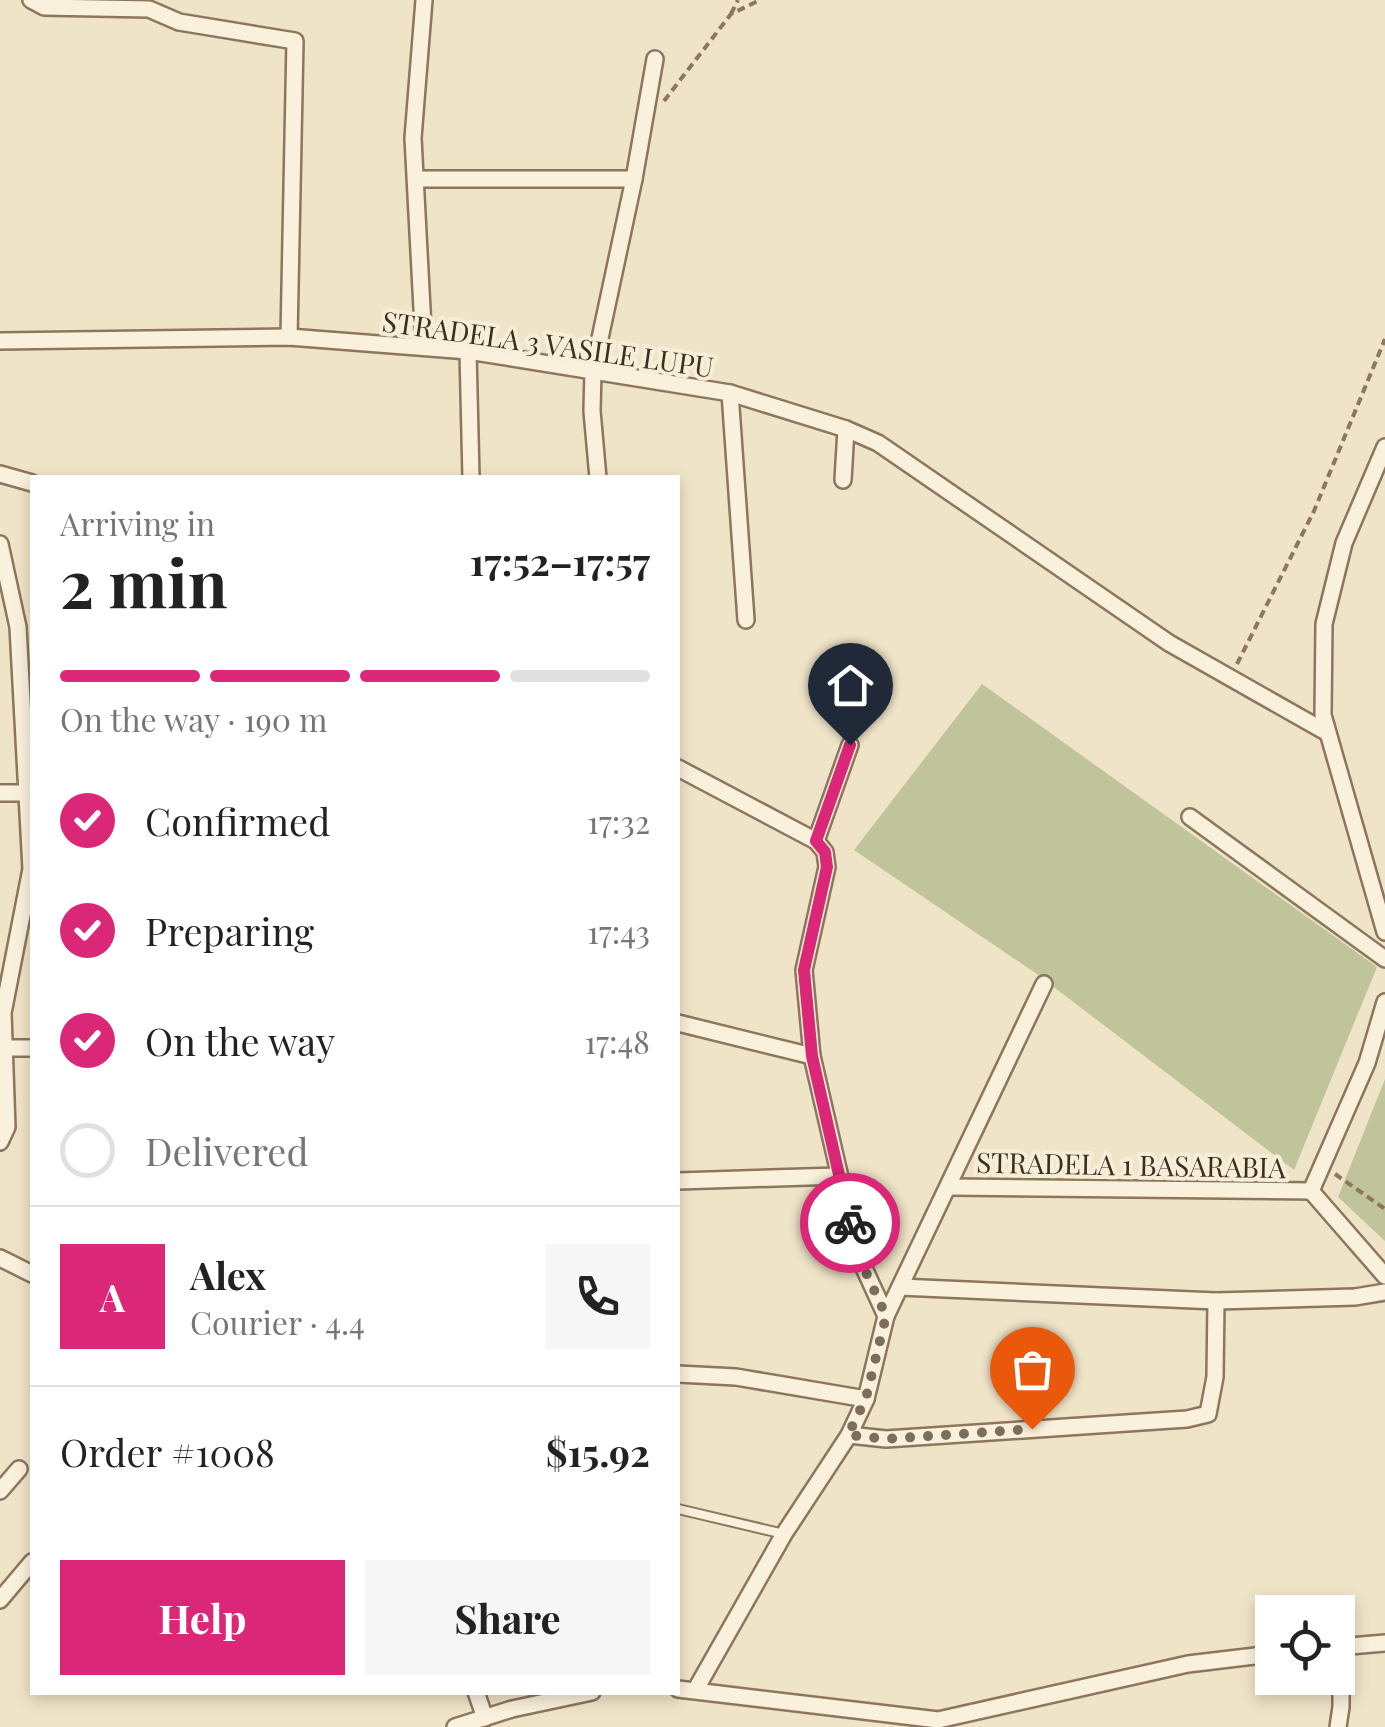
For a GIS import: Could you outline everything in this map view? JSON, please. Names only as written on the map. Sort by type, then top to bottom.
[{"type":"street","points":[[31,0],[44,7],[149,10],[179,22],[295,41],[290,337]]},
{"type":"street","points":[[424,0],[413,138],[424,347]]},
{"type":"street","points":[[598,475],[592,410],[594,370],[655,59]]},
{"type":"street","points":[[416,179],[634,179]]},
{"type":"street","name":"STRADELA 3 VASILE LUPU","points":[[0,341],[290,337],[468,351],[730,393],[846,429],[878,443],[1169,643],[1326,732]]},
{"type":"street","points":[[468,351],[471,475]]},
{"type":"street","name":"STRADELA 3 VASILE LUPU","points":[[730,393],[746,620]]},
{"type":"street","points":[[842,480],[846,429]]},
{"type":"street","points":[[1385,447],[1344,543],[1324,624],[1323,715],[1385,932]]},
{"type":"street","points":[[0,474],[30,482]]},
{"type":"street","points":[[0,544],[18,627],[30,850]]},
{"type":"street","points":[[816,841],[850,745]]},
{"type":"street","points":[[680,769],[816,841],[825,852],[827,867],[804,970],[812,1056],[858,1255],[886,1316]]},
{"type":"street","points":[[0,793],[27,792]]},
{"type":"street","points":[[1190,817],[1385,960]]},
{"type":"street","points":[[0,1142],[7,1127],[3,1013],[30,874]]},
{"type":"street","points":[[696,1689],[784,1534],[848,1435],[866,1398],[886,1316],[1044,984]]},
{"type":"street","points":[[1385,1002],[1367,1063],[1311,1191],[1385,1276]]},
{"type":"street","points":[[680,1023],[812,1056]]},
{"type":"street","points":[[4,1048],[30,1048]]},
{"type":"street","points":[[680,1181],[838,1176]]},
{"type":"street","name":"STRADELA 1 BASARABIA","points":[[950,1187],[1311,1191]]},
{"type":"street","points":[[0,1258],[30,1273]]},
{"type":"street","points":[[900,1288],[1216,1301],[1355,1298],[1385,1292]]},
{"type":"street","points":[[848,1435],[886,1439],[1187,1420],[1208,1414],[1215,1377],[1216,1301]]},
{"type":"street","points":[[680,1374],[736,1377],[866,1398]]},
{"type":"street","points":[[0,1491],[20,1469]]},
{"type":"street","points":[[0,1600],[30,1564]]},
{"type":"street","points":[[1355,1645],[1385,1643]]},
{"type":"street","points":[[680,1689],[941,1723],[1188,1664],[1255,1656]]},
{"type":"street","points":[[477,1695],[485,1718]]},
{"type":"street","points":[[455,1727],[578,1695]]},
{"type":"street","points":[[1338,1727],[1341,1695]]},
{"type":"street","points":[[506,1727],[519,1708]]},
{"type":"lane","points":[[680,1509],[784,1534]]},
{"type":"path","points":[[643,128],[738,0]]},
{"type":"path","points":[[731,14],[760,0]]},
{"type":"path","points":[[1230,678],[1314,510],[1385,339]]},
{"type":"path","points":[[1322,1165],[1385,1210]]},
{"type":"green space","points":[[982,684],[1377,967],[1294,1170],[1034,972],[854,850]]},
{"type":"green space","points":[[1385,1079],[1385,1241],[1338,1197]]},
{"type":"way so far","points":[[850,1223],[858,1255],[886,1316],[866,1398],[848,1435],[886,1439],[1032,1429]]},
{"type":"route","points":[[850,745],[816,841],[825,852],[827,867],[804,970],[812,1056],[850,1223]]}]
